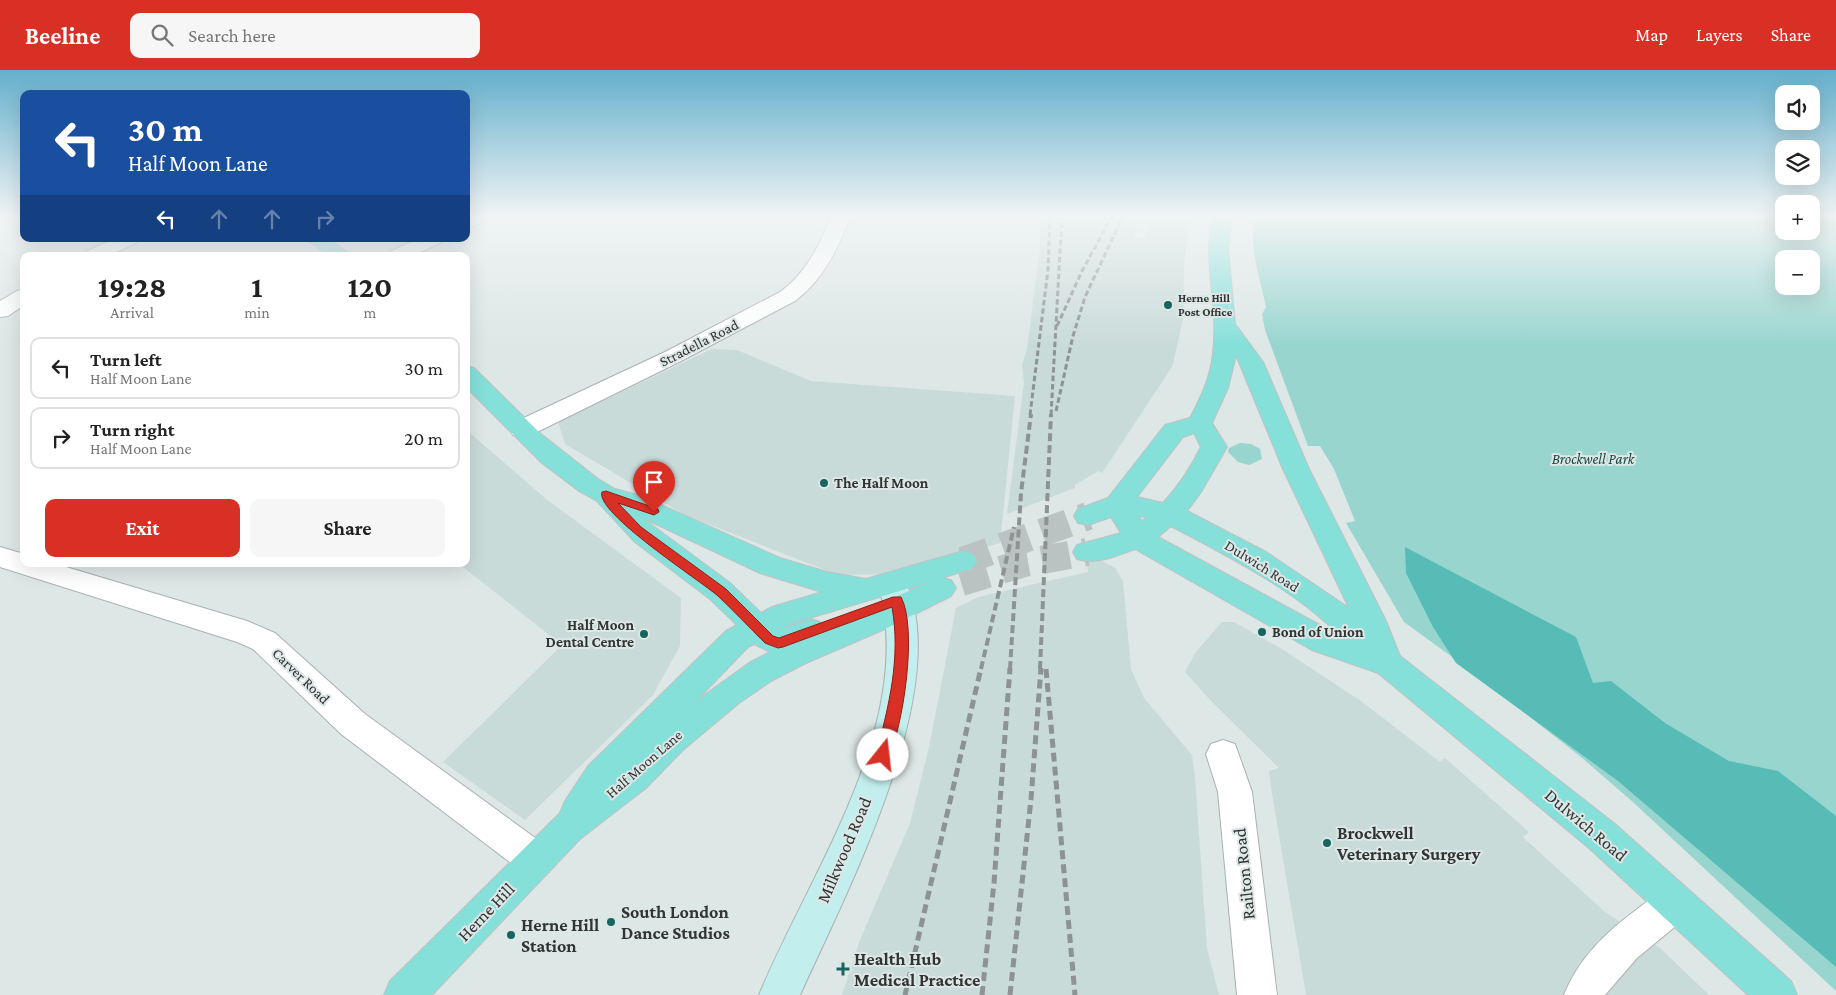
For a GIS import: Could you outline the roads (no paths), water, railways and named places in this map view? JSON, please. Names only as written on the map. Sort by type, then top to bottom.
[{"type":"main road","points":[[1200,423],[1223,366],[1225,326],[1220,286],[1220,259]]},
{"type":"main road","points":[[1225,326],[1231,331],[1252,362],[1296,469],[1335,552],[1370,619],[1388,664]]},
{"type":"main road","name":"Half Moon Lane","points":[[470,377],[522,429],[571,472],[606,495],[632,502],[765,562],[813,580],[892,594]]},
{"type":"main road","points":[[1088,516],[1117,504],[1174,430],[1200,423]]},
{"type":"main road","points":[[1087,552],[1138,538],[1170,514],[1185,499],[1214,447],[1200,423]]},
{"type":"main road","name":"Half Moon Lane","points":[[606,495],[618,512],[637,530],[721,592],[769,639],[778,643],[892,594],[955,577]]},
{"type":"main road","points":[[1117,504],[1138,538]]},
{"type":"main road","name":"Dulwich Road","points":[[1117,504],[1150,508],[1170,514],[1256,559],[1336,613],[1388,664],[1602,836],[1777,995]]},
{"type":"main road","name":"Dulwich Road","points":[[1138,538],[1323,642],[1388,664]]},
{"type":"main road","name":"Half Moon Lane","points":[[567,828],[634,777],[694,720],[760,672],[892,594]]},
{"type":"main road","name":"Milkwood Road","points":[[779,995],[860,817],[883,755],[895,705],[902,660],[892,594]]},
{"type":"main road","name":"Half Moon Lane","points":[[567,828],[600,777],[710,664],[737,639],[746,617]]},
{"type":"main road","name":"Herne Hill","points":[[404,995],[567,828]]},
{"type":"street","name":"Stradella Road","points":[[522,429],[673,358],[772,305],[796,290],[820,259]]},
{"type":"street","points":[[0,311],[20,298]]},
{"type":"street","name":"Carver Road","points":[[0,557],[20,564]]},
{"type":"street","name":"Carver Road","points":[[29,567],[211,621],[264,641],[282,656],[327,702],[353,724],[536,860]]},
{"type":"street","name":"Railton Road","points":[[1223,754],[1235,792],[1258,995]]},
{"type":"street","points":[[1584,995],[1600,967],[1675,903]]},
{"type":"tunnel","points":[[963,561],[1088,516]]},
{"type":"tunnel","points":[[961,582],[1024,563],[1087,552]]},
{"type":"railway","points":[[1030,415],[1048,259]]},
{"type":"railway","points":[[1051,415],[1060,259]]},
{"type":"railway","points":[[1057,326],[1088,259]]},
{"type":"railway","points":[[1056,411],[1073,336],[1085,297],[1103,259]]},
{"type":"railway","points":[[1010,669],[1021,493],[1031,414]]},
{"type":"railway","points":[[1040,669],[1051,414]]},
{"type":"railway","points":[[981,669],[1014,527]]},
{"type":"railway","points":[[905,995],[981,668]]},
{"type":"railway","points":[[982,995],[994,883],[1010,668]]},
{"type":"railway","points":[[1010,995],[1031,799],[1041,668]]},
{"type":"railway","points":[[1046,669],[1075,995]]},
{"type":"place","name":"Herne Hill Post Office","points":[[1168,305]]},
{"type":"place","name":"The Half Moon","points":[[824,483]]},
{"type":"place","name":"Bond of Union","points":[[1262,632]]},
{"type":"place","name":"Half Moon Dental Centre","points":[[644,634]]},
{"type":"place","name":"Brockwell Veterinary Surgery","points":[[1327,843]]},
{"type":"place","name":"South London Dance Studios","points":[[611,922]]},
{"type":"place","name":"Herne Hill Station","points":[[511,935]]},
{"type":"place","name":"Health Hub Medical Practice","points":[[843,969]]},
{"type":"park label","name":"Brockwell Park","points":[[1593,459]]}]
